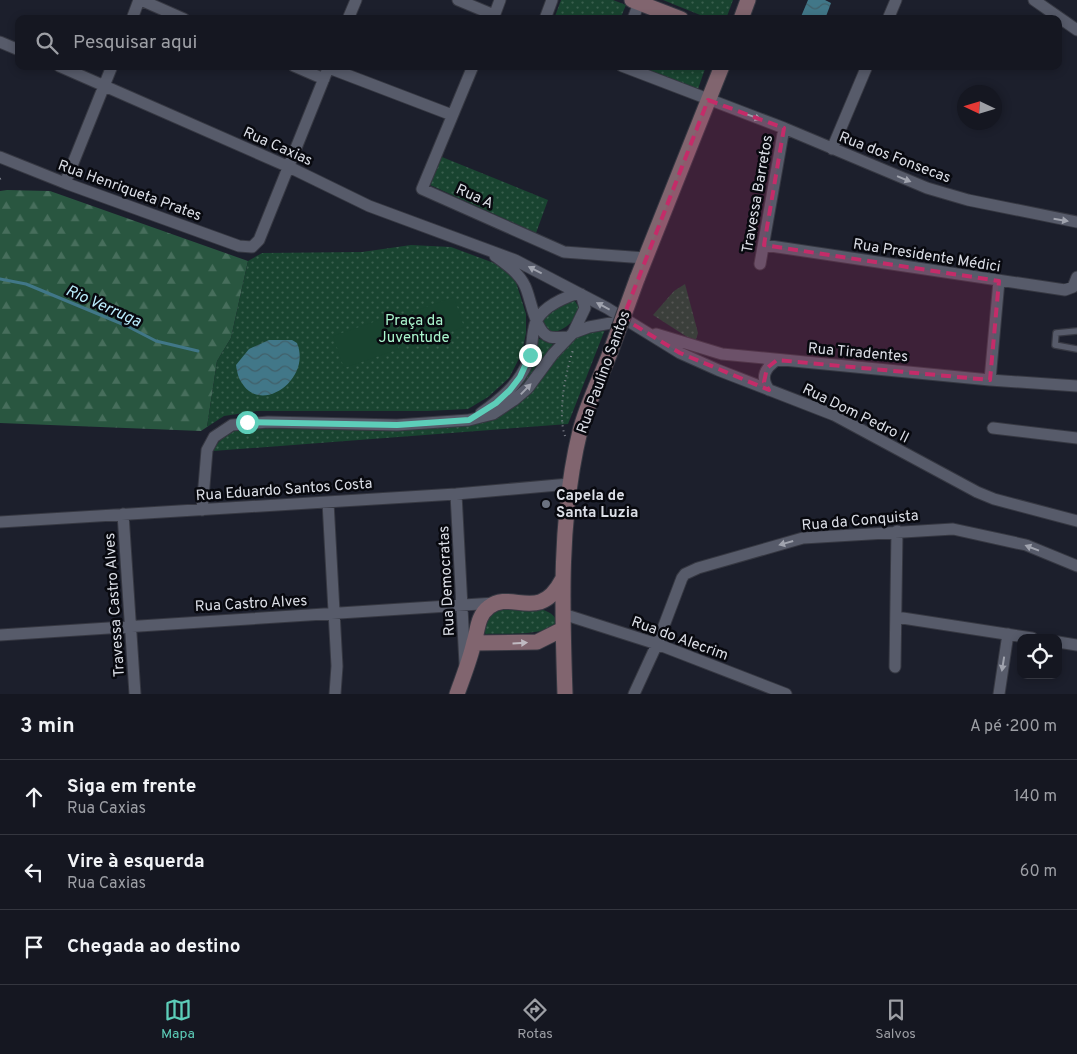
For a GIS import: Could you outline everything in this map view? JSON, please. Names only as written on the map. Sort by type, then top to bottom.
[{"type":"main road","points":[[742,15],[748,0]]},
{"type":"main road","points":[[635,2],[670,15]]},
{"type":"main road","name":"Rua Paulino Santos","points":[[565,694],[562,580],[569,484],[585,413],[720,70]]},
{"type":"main road","points":[[457,694],[474,643],[478,623],[490,606],[504,603],[525,604],[542,601],[550,597],[562,580]]},
{"type":"main road","points":[[474,643],[537,642],[563,622],[525,604]]},
{"type":"street","points":[[134,15],[140,0],[175,15]]},
{"type":"street","points":[[350,15],[356,0]]},
{"type":"street","points":[[458,0],[490,15]]},
{"type":"street","points":[[495,15],[500,0]]},
{"type":"street","points":[[546,15],[552,0]]},
{"type":"street","points":[[890,15],[896,0]]},
{"type":"street","points":[[1034,0],[1056,15]]},
{"type":"street","points":[[633,15],[635,2]]},
{"type":"street","points":[[1062,20],[1077,30]]},
{"type":"street","points":[[0,42],[15,48]]},
{"type":"street","name":"Rua Caxias","points":[[68,70],[289,167],[369,206],[515,260],[580,293]]},
{"type":"street","points":[[65,183],[110,70]]},
{"type":"street","points":[[303,70],[324,79]]},
{"type":"street","points":[[289,167],[328,70]]},
{"type":"street","points":[[337,70],[452,115]]},
{"type":"street","name":"Rua A","points":[[470,70],[422,189],[564,252],[645,258]]},
{"type":"street","name":"Rua dos Fonsecas","points":[[632,70],[784,128],[927,188],[968,200],[1077,222]]},
{"type":"street","points":[[832,149],[865,70]]},
{"type":"street","name":"Travessa Barretos","points":[[760,264],[784,128]]},
{"type":"street","name":"Rua Henriqueta Prates","points":[[0,157],[65,183],[238,246],[252,247],[258,240],[289,167]]},
{"type":"street","name":"Rua Presidente Médici","points":[[764,245],[1065,290],[1073,288],[1077,277]]},
{"type":"street","points":[[486,249],[520,277],[525,286],[536,322],[548,336],[574,334],[627,320]]},
{"type":"street","points":[[990,380],[999,281]]},
{"type":"street","points":[[202,510],[207,450],[214,437],[232,425],[268,422],[397,425],[469,420],[493,414],[528,388],[553,354],[574,334],[585,308],[580,293],[552,304],[536,322],[530,355],[520,377],[496,403],[469,420]]},
{"type":"street","name":"Rua Dom Pedro II","points":[[580,293],[680,353],[834,415],[994,499],[1077,522]]},
{"type":"street","name":"Rua Tiradentes","points":[[640,328],[722,354],[990,380],[1077,386]]},
{"type":"street","points":[[769,390],[764,382],[764,376],[767,368],[777,360]]},
{"type":"street","points":[[993,428],[1077,438]]},
{"type":"street","name":"Rua Eduardo Santos Costa","points":[[0,522],[456,494],[569,484]]},
{"type":"street","name":"Rua Democratas","points":[[456,494],[465,666]]},
{"type":"street","points":[[328,502],[337,666],[335,694]]},
{"type":"street","name":"Travessa Castro Alves","points":[[123,514],[135,694]]},
{"type":"street","name":"Rua da Conquista","points":[[634,694],[657,644],[682,578],[691,570],[803,538],[897,530],[953,529],[974,532],[1026,545],[1077,566]]},
{"type":"street","points":[[895,667],[897,530]]},
{"type":"street","name":"Rua Castro Alves","points":[[0,634],[504,603]]},
{"type":"street","points":[[896,617],[1017,636]]},
{"type":"street","name":"Rua do Alecrim","points":[[563,622],[657,644],[786,694]]},
{"type":"street","points":[[999,694],[1008,634]]},
{"type":"street","points":[[1062,643],[1077,645]]},
{"type":"lane","points":[[1077,331],[1056,333],[1054,339],[1055,345],[1077,349]]},
{"type":"path","points":[[0,179],[4,176]]},
{"type":"path","points":[[574,334],[566,370],[562,424],[574,458]]},
{"type":"highlighted area","points":[[708,100],[784,128],[764,245],[999,281],[990,380],[777,360],[767,368],[764,382],[769,390],[680,353],[623,318]]},
{"type":"green space","points":[[561,0],[613,0],[626,5],[622,15],[555,15]]},
{"type":"green space","points":[[663,0],[733,0],[727,15],[700,15]]},
{"type":"green space","points":[[649,70],[705,70],[698,89]]},
{"type":"green space","points":[[437,155],[548,200],[536,233],[428,184]]},
{"type":"green space","points":[[0,191],[50,191],[248,261],[231,338],[217,361],[207,427],[201,431],[0,423]]},
{"type":"green space","name":"Praça da Juventude","points":[[411,245],[451,247],[502,266],[515,279],[526,314],[526,333],[522,353],[509,378],[488,397],[468,409],[427,411],[257,411],[224,416],[207,427],[217,361],[231,338],[248,261],[262,253],[362,252]]},
{"type":"green space","points":[[685,284],[698,333],[695,342],[653,315],[674,291]]},
{"type":"green space","points":[[454,297],[464,327],[411,345],[401,316]]},
{"type":"green space","points":[[573,298],[580,309],[574,319],[561,330],[545,332],[540,319]]},
{"type":"green space","points":[[388,317],[399,349],[344,368],[333,336]]},
{"type":"green space","points":[[606,327],[568,424],[213,451],[218,442],[225,436],[243,428],[374,430],[507,408],[556,353],[580,333]]},
{"type":"green space","points":[[535,337],[553,344],[530,377],[511,397]]},
{"type":"green space","points":[[524,607],[547,611],[557,621],[553,626],[536,632],[486,634],[483,632],[481,624],[494,609]]},
{"type":"water","points":[[808,0],[825,0],[831,3],[826,15],[802,15]]},
{"type":"water","points":[[269,340],[292,340],[297,343],[300,356],[297,369],[291,380],[272,394],[261,395],[250,392],[242,383],[236,365],[249,349]]},
{"type":"waterway","name":"Rio Verruga","points":[[0,279],[26,284],[127,326],[156,341],[198,351]]},
{"type":"place","name":"Capela de Santa Luzia","points":[[546,504]]},
{"type":"route","points":[[247,422],[397,425],[469,420],[496,403],[510,390],[520,377],[530,355]]}]
